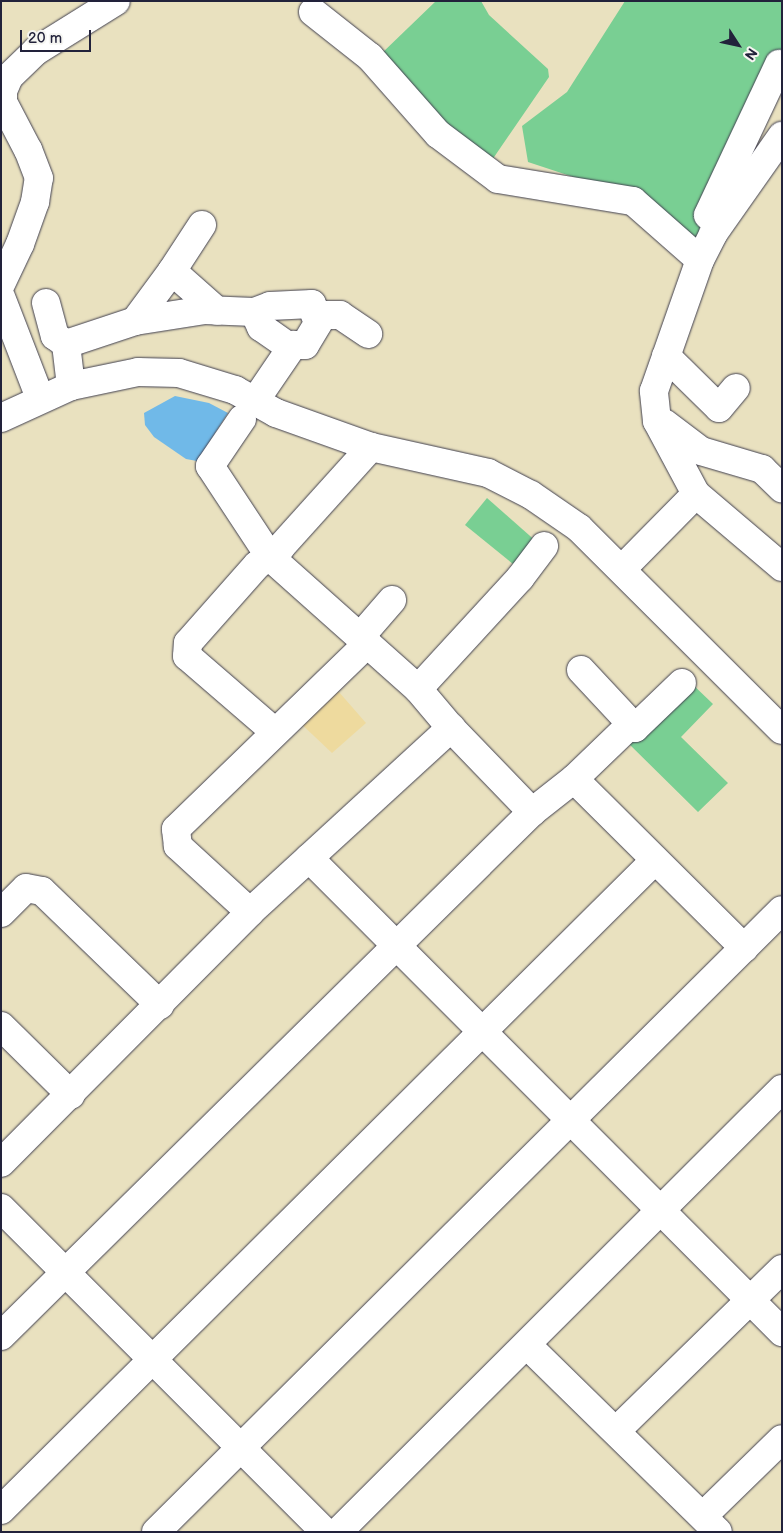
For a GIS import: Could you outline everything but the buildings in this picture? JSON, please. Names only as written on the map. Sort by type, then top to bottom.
[{"type":"street","points":[[1,284],[20,244],[35,202],[39,178],[28,150],[3,102],[3,91],[9,77],[36,51],[116,1]]},
{"type":"street","points":[[313,12],[370,58],[438,134],[498,179],[633,202],[700,260]]},
{"type":"street","points":[[718,225],[708,216],[779,64]]},
{"type":"street","points":[[782,136],[718,225],[700,260],[654,391],[656,417],[696,494],[782,567]]},
{"type":"street","points":[[135,321],[172,271],[202,225]]},
{"type":"street","points":[[172,271],[217,311]]},
{"type":"street","points":[[1,297],[40,398]]},
{"type":"street","points":[[46,303],[55,336],[66,344],[71,386]]},
{"type":"street","points":[[66,344],[135,321],[217,311],[254,312],[270,306],[312,304],[318,323],[305,345],[287,345],[261,327],[254,312]]},
{"type":"street","points":[[315,315],[340,315],[368,334]]},
{"type":"street","points":[[293,345],[210,466],[270,557],[418,690],[451,728],[532,812]]},
{"type":"street","points":[[666,356],[719,408],[736,388]]},
{"type":"street","points":[[1,418],[40,398],[71,386],[138,372],[179,373],[235,390],[248,410]]},
{"type":"street","points":[[248,410],[276,413],[371,447],[497,478],[531,495],[579,528],[782,730]]},
{"type":"street","points":[[656,417],[702,451],[762,469],[782,488]]},
{"type":"street","points":[[275,732],[187,656],[188,643],[257,565],[270,557],[371,447]]},
{"type":"street","points":[[622,569],[696,494]]},
{"type":"street","points":[[418,690],[520,578],[544,546]]},
{"type":"street","points":[[250,912],[178,846],[176,829],[275,732],[364,640],[392,600]]},
{"type":"street","points":[[581,670],[635,728]]},
{"type":"street","points":[[635,728],[682,683]]},
{"type":"street","points":[[1,1336],[532,812],[574,779],[628,727],[635,728]]},
{"type":"street","points":[[1,1163],[71,1095],[250,912],[451,728]]},
{"type":"street","points":[[574,779],[744,948]]},
{"type":"street","points":[[309,858],[568,1120],[782,1332]]},
{"type":"street","points":[[1,1510],[151,1358],[655,860]]},
{"type":"street","points":[[1,913],[26,888],[42,891],[160,1005]]},
{"type":"street","points":[[156,1532],[568,1120],[782,910]]},
{"type":"street","points":[[1,1026],[71,1095]]},
{"type":"street","points":[[338,1532],[782,1089]]},
{"type":"street","points":[[1,1208],[325,1532]]},
{"type":"street","points":[[616,1431],[782,1269]]},
{"type":"street","points":[[527,1345],[710,1524],[782,1439]]},
{"type":"green space","points":[[436,1],[481,1],[489,15],[548,69],[549,77],[490,163],[442,129],[381,54]]},
{"type":"green space","points":[[625,1],[782,1],[782,89],[698,251],[634,197],[528,162],[522,126],[567,92]]},
{"type":"green space","points":[[487,498],[538,543],[518,568],[465,525]]},
{"type":"green space","points":[[689,681],[713,704],[681,737],[728,783],[698,812],[626,741]]},
{"type":"sand","points":[[332,684],[366,723],[332,753],[296,719]]},
{"type":"water","points":[[175,396],[209,403],[228,413],[197,461],[186,459],[154,437],[145,425],[144,413]]}]
